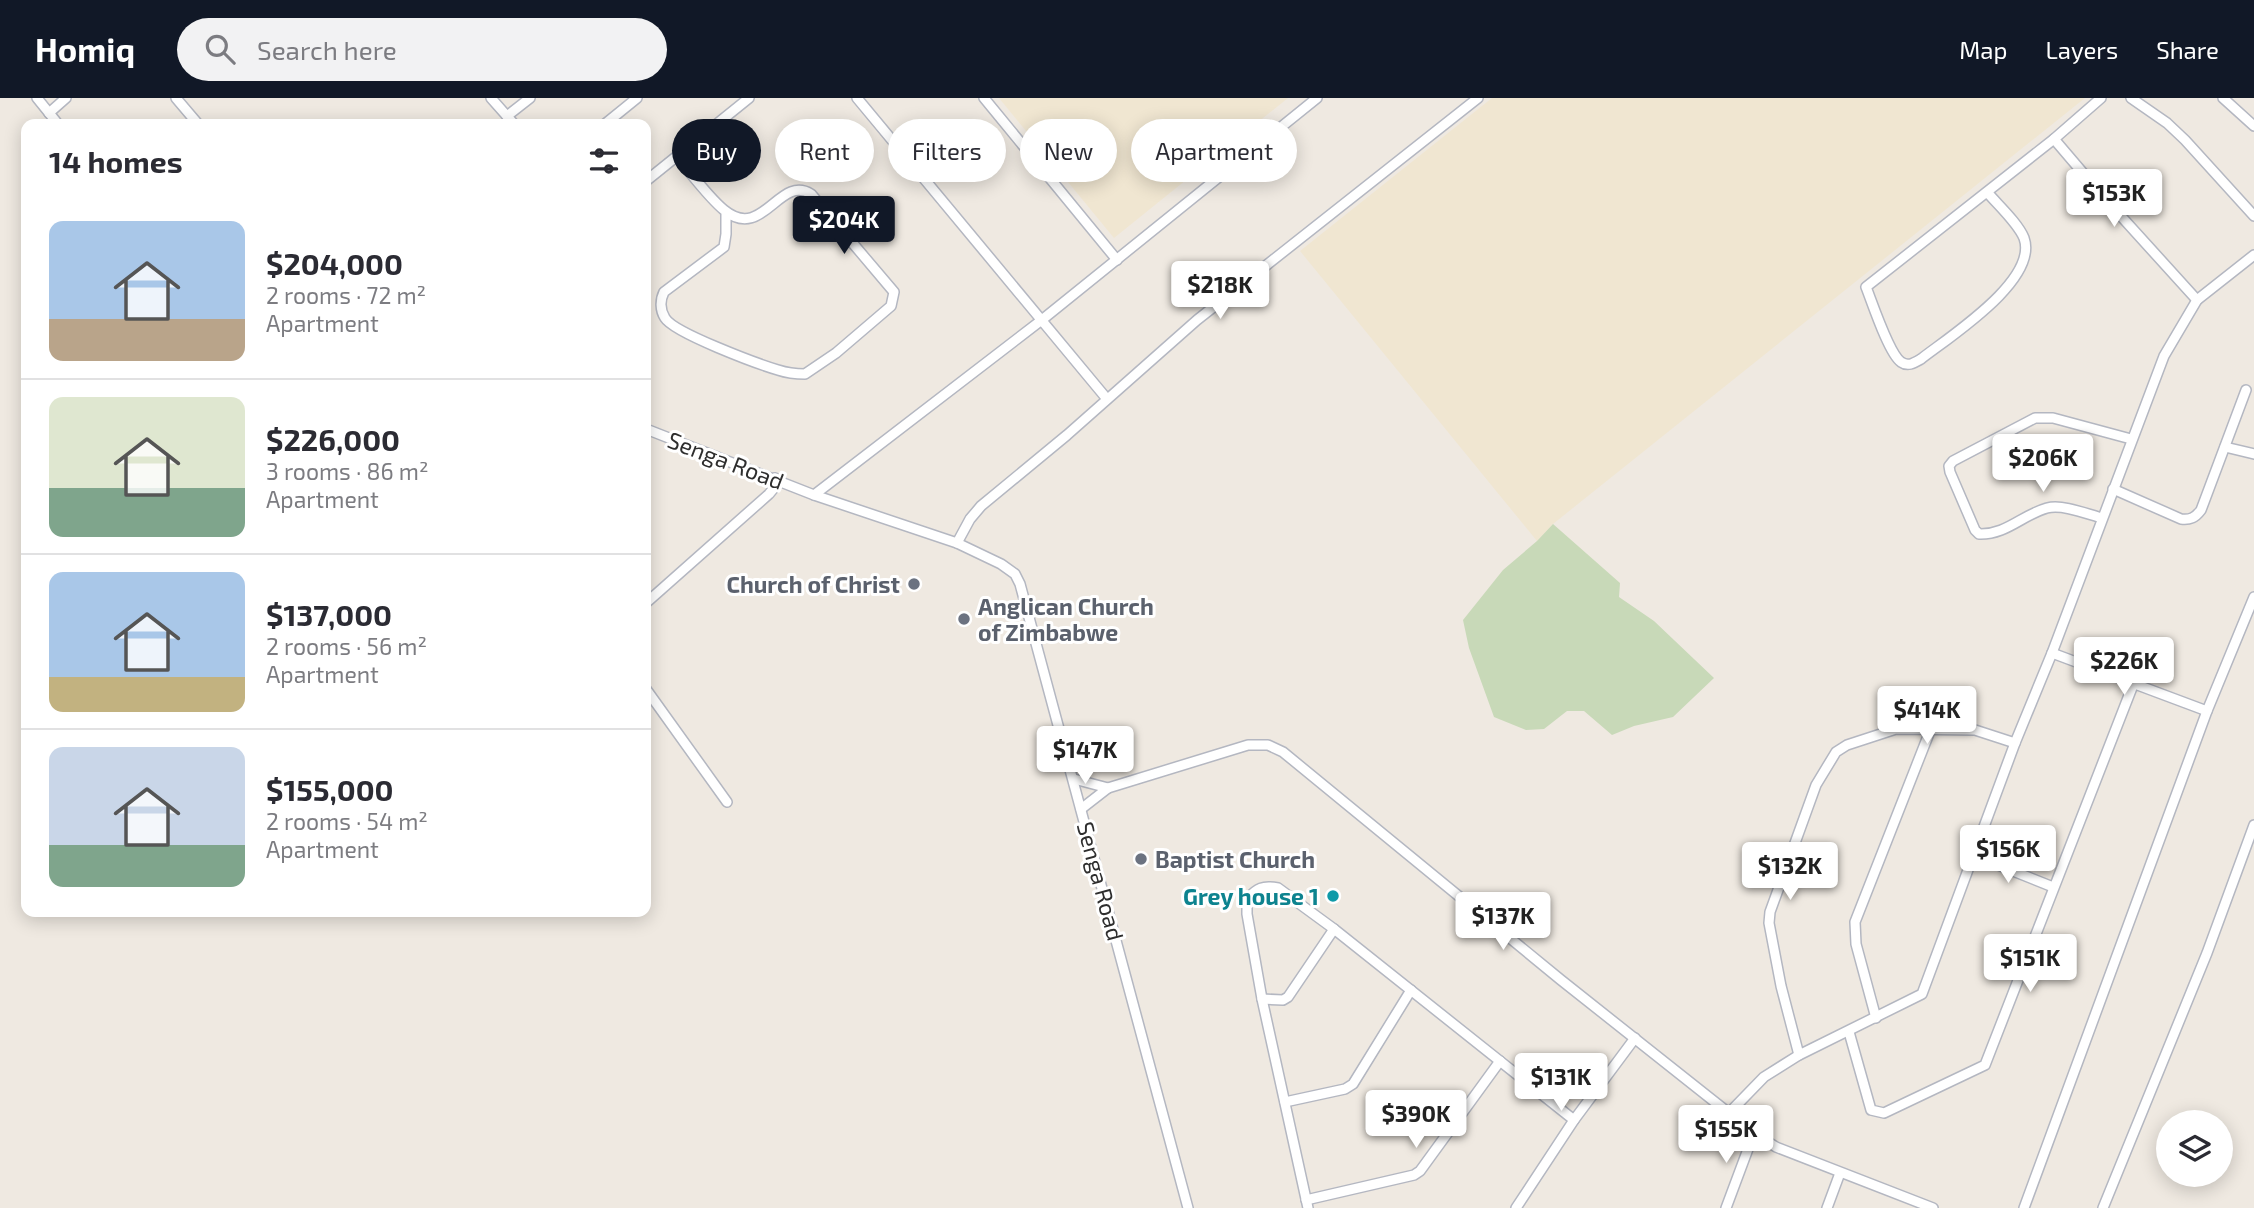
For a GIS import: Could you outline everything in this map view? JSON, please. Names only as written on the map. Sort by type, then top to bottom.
[{"type":"street","points":[[37,98],[54,119]]},
{"type":"street","points":[[49,113],[66,98]]},
{"type":"street","points":[[176,98],[194,119]]},
{"type":"street","points":[[491,98],[510,119]]},
{"type":"street","points":[[507,116],[530,98]]},
{"type":"street","points":[[611,119],[637,98]]},
{"type":"street","points":[[723,119],[749,98]]},
{"type":"street","points":[[857,98],[1107,399]]},
{"type":"street","points":[[984,98],[1117,260]]},
{"type":"street","points":[[814,495],[1043,319],[1317,98]]},
{"type":"street","points":[[957,544],[970,519],[981,506],[1197,320],[1478,98]]},
{"type":"street","points":[[1987,192],[2023,237],[2023,264],[2017,275],[1993,302],[1921,359],[1911,365],[1903,364],[1897,359],[1882,328],[1866,287],[2054,139],[2101,98]]},
{"type":"street","points":[[2131,98],[2185,140],[2254,216]]},
{"type":"street","points":[[2223,98],[2254,126]]},
{"type":"street","points":[[2054,139],[2197,300]]},
{"type":"street","points":[[651,177],[672,161]]},
{"type":"street","points":[[699,182],[726,212],[743,218],[755,218],[790,191],[799,188],[804,190],[820,204],[890,287],[894,296],[891,306],[836,353],[804,374],[777,370],[720,348],[674,326],[662,312],[664,292],[724,247],[726,212]]},
{"type":"street","points":[[1729,1113],[1764,1077],[1799,1055],[1922,994],[2164,356],[2197,300],[2254,255]]},
{"type":"street","points":[[2113,489],[2181,519],[2196,517],[2246,390]]},
{"type":"street","points":[[2102,518],[2060,508],[2047,508],[2000,532],[1979,534],[1949,466],[1953,461],[2035,418],[2053,418],[2131,439]]},
{"type":"street","name":"Senga Road","points":[[651,431],[814,495],[957,544],[1001,564],[1015,574],[1082,808],[1188,1208]]},
{"type":"street","points":[[2225,447],[2254,454]]},
{"type":"street","points":[[651,599],[769,495],[774,488],[775,478]]},
{"type":"street","points":[[2024,1208],[2207,711],[2254,597]]},
{"type":"street","points":[[2052,653],[2207,711]]},
{"type":"street","points":[[1849,1032],[1871,1110],[1877,1113],[1884,1113],[1982,1067],[1987,1062],[2133,685]]},
{"type":"street","points":[[651,696],[727,802]]},
{"type":"street","points":[[1799,1055],[1781,986],[1769,923],[1770,912],[1816,785],[1836,752],[1847,745],[1896,729],[1975,730],[2015,743]]},
{"type":"street","points":[[1876,1018],[1856,943],[1855,922],[1930,731]]},
{"type":"street","points":[[1082,808],[1108,788],[1248,745],[1268,745],[1283,752],[1754,1133],[1776,1147],[1930,1208]]},
{"type":"street","points":[[1074,779],[1108,788]]},
{"type":"street","points":[[2103,1208],[2207,954],[2254,825]]},
{"type":"street","points":[[1973,855],[2053,887]]},
{"type":"street","points":[[1500,1061],[1420,1171],[1414,1175],[1307,1204],[1262,999],[1247,914],[1247,899],[1257,888],[1278,888],[1334,929],[1411,990],[1574,1120]]},
{"type":"street","points":[[1262,999],[1288,998],[1334,929]]},
{"type":"street","points":[[1285,1102],[1345,1089],[1353,1084],[1411,990]]},
{"type":"street","points":[[1516,1208],[1574,1120],[1635,1038]]},
{"type":"street","points":[[1726,1208],[1754,1133]]},
{"type":"street","points":[[1827,1208],[1840,1173]]},
{"type":"shaded area","points":[[999,98],[1288,98],[1262,119],[1131,119],[1131,182],[1184,182],[1114,238],[1068,182],[1117,182],[1117,119],[1020,119],[1020,124]]},
{"type":"shaded area","points":[[1492,98],[2085,98],[1553,524],[1537,541],[1300,251]]},
{"type":"green space","points":[[1553,524],[1620,583],[1619,597],[1654,621],[1714,678],[1673,717],[1634,726],[1612,735],[1584,711],[1567,711],[1544,729],[1526,730],[1494,717],[1469,648],[1463,620],[1503,570]]},
{"type":"place","name":"Church of Christ","points":[[914,584]]},
{"type":"place","name":"Anglican Church of Zimbabwe","points":[[964,619]]},
{"type":"place","name":"Baptist Church","points":[[1141,859]]},
{"type":"place","name":"Grey house 1","points":[[1333,896]]}]
